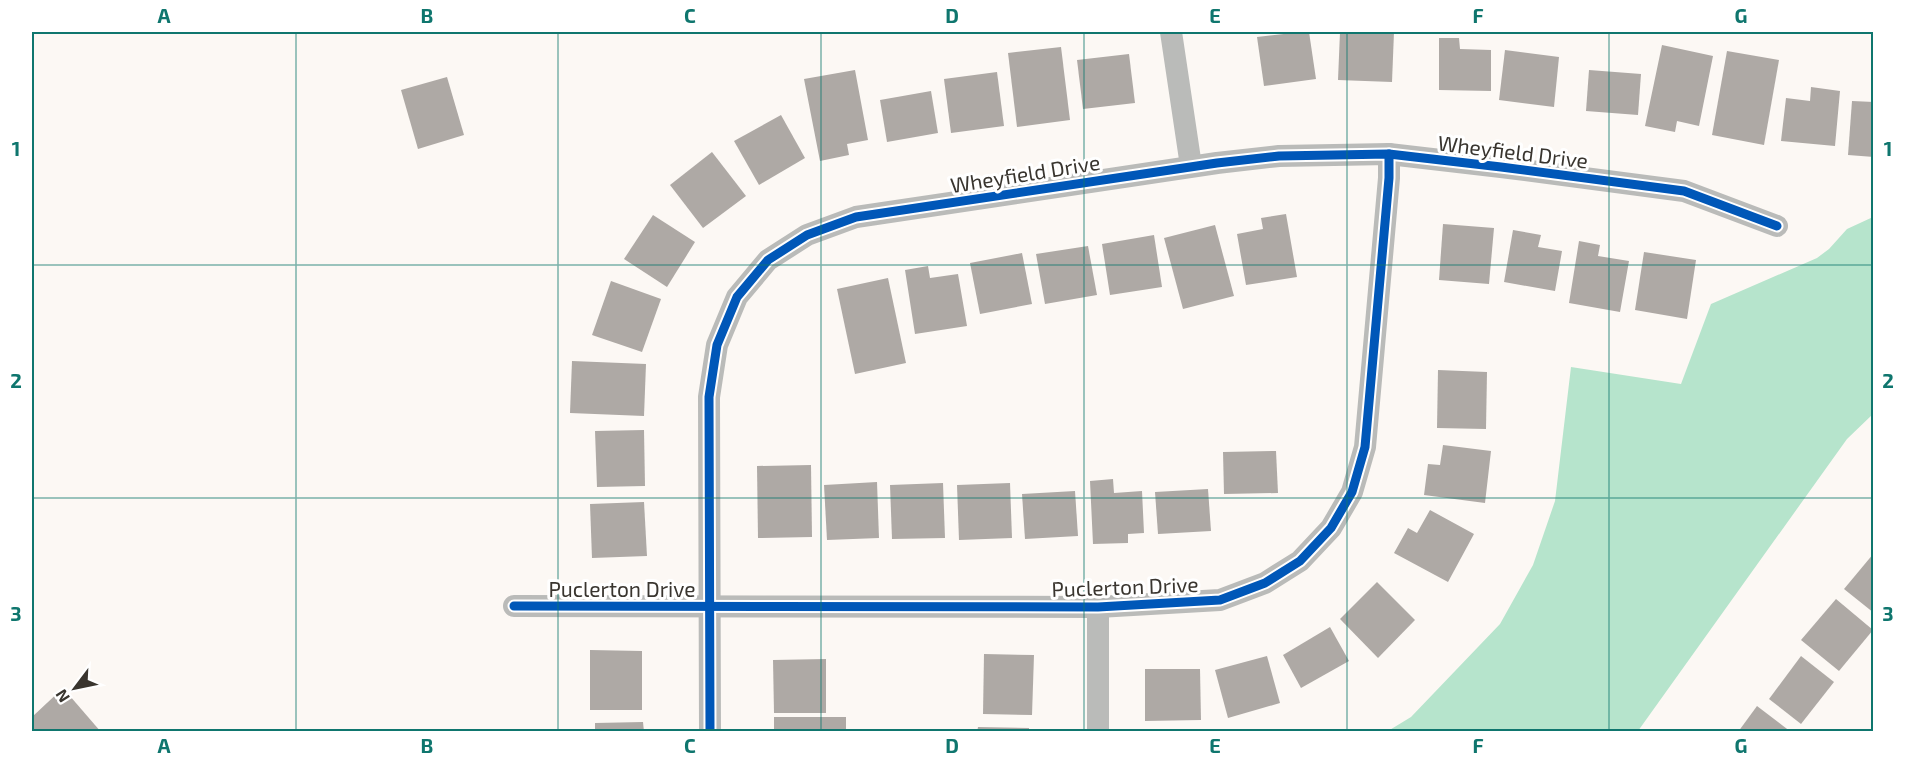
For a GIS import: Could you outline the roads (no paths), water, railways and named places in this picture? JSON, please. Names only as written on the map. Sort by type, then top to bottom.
[{"type":"street","points":[[1171,32],[1191,166]]},
{"type":"street","name":"Wheyfield Drive","points":[[710,732],[709,409],[717,345],[737,297],[768,260],[807,235],[856,217],[1191,166],[1279,156],[1389,154],[1684,191],[1777,226]]},
{"type":"street","name":"Puclerton Drive","points":[[514,606],[1098,607],[1220,600],[1265,583],[1300,561],[1331,528],[1352,492],[1365,447],[1389,178],[1389,154]]},
{"type":"street","points":[[1098,607],[1098,732]]}]
